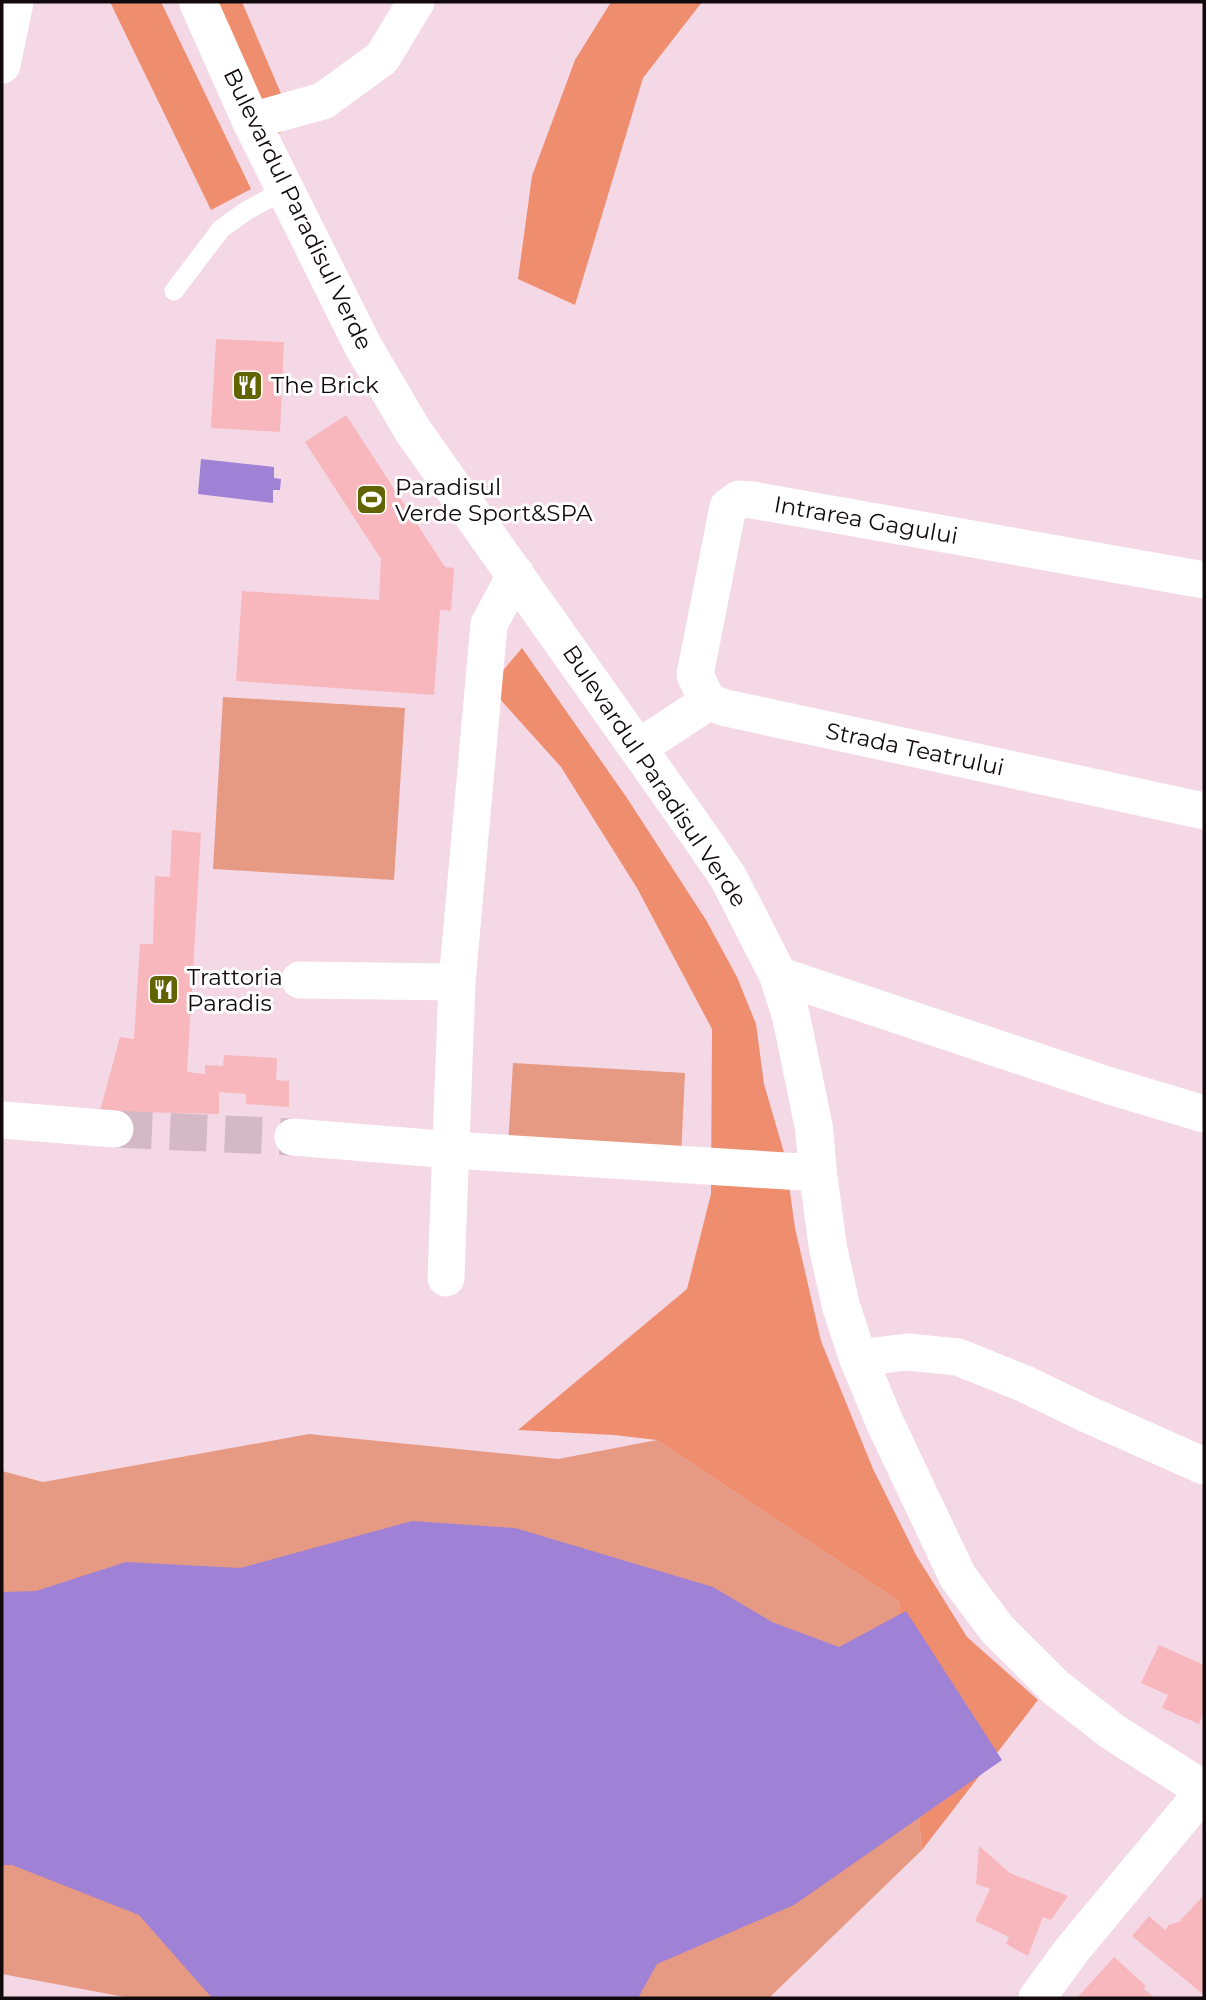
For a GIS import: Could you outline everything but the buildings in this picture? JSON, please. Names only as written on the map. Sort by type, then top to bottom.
[{"type":"street","points":[[2,65],[15,2]]},
{"type":"street","name":"Bulevardul Paradisul Verde","points":[[198,2],[251,121],[363,346],[413,431],[728,877],[778,975],[791,1016],[814,1128],[828,1248],[841,1306],[858,1358],[885,1423],[958,1577],[997,1629],[1055,1687],[1113,1732],[1204,1791]]},
{"type":"street","points":[[251,121],[323,101],[382,58],[416,2]]},
{"type":"street","name":"Intrarea Gagului","points":[[708,702],[695,676],[728,507],[739,499],[1204,580]]},
{"type":"street","points":[[446,1278],[457,982],[489,624],[516,574]]},
{"type":"street","points":[[638,747],[708,702]]},
{"type":"street","name":"Strada Teatrului","points":[[708,702],[1204,811]]},
{"type":"street","points":[[778,975],[1107,1085],[1204,1114]]},
{"type":"street","points":[[300,980],[457,982]]},
{"type":"street","points":[[2,1120],[115,1129]]},
{"type":"street","points":[[293,1137],[818,1173]]},
{"type":"street","points":[[858,1358],[907,1352],[958,1357],[1025,1384],[1204,1466]]},
{"type":"street","points":[[1037,1998],[1072,1950],[1204,1791]]},
{"type":"lane","points":[[174,291],[220,229],[286,189]]},
{"type":"shaded area","points":[[110,2],[161,2],[251,189],[211,210]]},
{"type":"shaded area","points":[[203,2],[242,2],[294,124],[262,144]]},
{"type":"shaded area","points":[[611,2],[702,2],[643,78],[575,305],[518,279],[532,176],[575,60]]},
{"type":"shaded area","points":[[201,459],[274,467],[274,478],[281,479],[280,490],[273,490],[273,503],[198,494]]},
{"type":"shaded area","points":[[522,648],[627,798],[706,920],[737,977],[756,1024],[764,1084],[785,1156],[795,1228],[821,1341],[873,1469],[916,1555],[967,1637],[1038,1700],[922,1850],[899,1601],[657,1440],[518,1430],[687,1289],[711,1194],[712,1029],[637,888],[561,767],[489,687]]},
{"type":"shaded area","points":[[223,697],[405,708],[394,880],[213,869]]},
{"type":"shaded area","points":[[513,1063],[685,1073],[681,1156],[508,1146]]},
{"type":"shaded area","points":[[309,1434],[558,1459],[657,1440],[899,1601],[922,1850],[769,1998],[130,1998],[2,1974],[2,1471],[43,1482]]},
{"type":"shaded area","points":[[412,1521],[515,1528],[713,1587],[772,1622],[839,1647],[906,1611],[1002,1760],[794,1905],[657,1964],[638,1998],[212,1998],[139,1915],[12,1865],[2,1865],[2,1592],[36,1591],[126,1562],[240,1568]]},
{"type":"tunnel","points":[[115,1129],[293,1137]]},
{"type":"place","name":"The Brick","points":[[248,385]]},
{"type":"place","name":"Paradisul Verde Sport&SPA","points":[[372,500]]},
{"type":"place","name":"Trattoria Paradis","points":[[164,990]]}]
